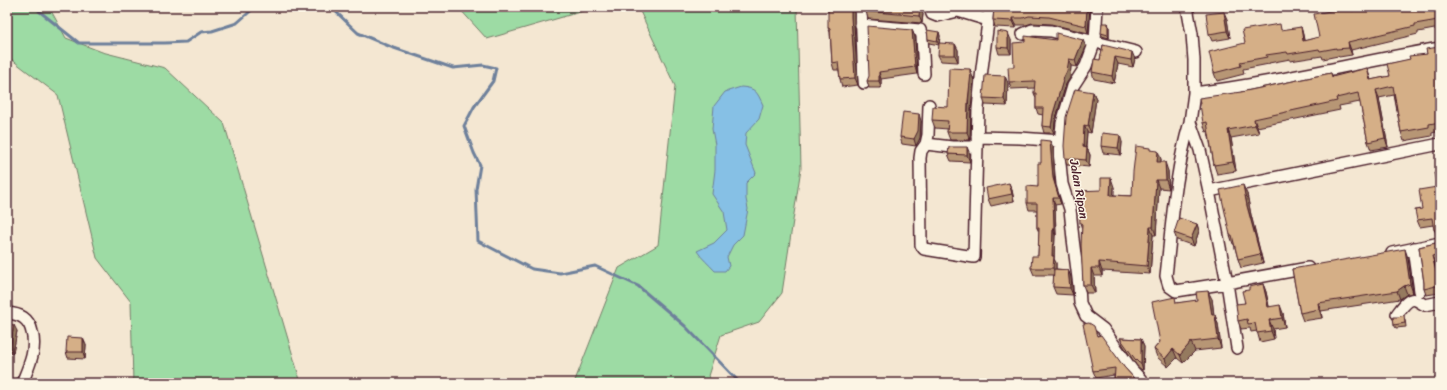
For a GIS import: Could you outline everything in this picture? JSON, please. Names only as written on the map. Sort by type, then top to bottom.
[{"type":"street","points":[[861,7],[864,83]]},
{"type":"street","points":[[930,7],[932,14],[937,16],[958,11],[988,20]]},
{"type":"street","points":[[929,105],[928,135],[926,144],[921,151],[920,158],[921,245],[924,249],[974,257],[977,142],[982,68],[990,7]]},
{"type":"street","name":"Jalan Ripan","points":[[1097,7],[1095,41],[1086,66],[1073,86],[1062,123],[1059,153],[1062,184],[1070,209],[1080,303],[1086,316],[1103,329],[1132,370],[1144,383]]},
{"type":"street","points":[[1187,7],[1192,34],[1194,93],[1190,122],[1178,172],[1166,276],[1169,286],[1176,291],[1320,266]]},
{"type":"street","points":[[861,25],[920,30],[922,36],[924,74]]},
{"type":"street","points":[[1023,34],[1032,30],[1051,31],[1136,52]]},
{"type":"street","points":[[1194,93],[1263,83],[1440,48]]},
{"type":"street","points":[[1190,122],[1200,150],[1209,191],[1227,283],[1237,348]]},
{"type":"street","points":[[926,144],[952,147],[977,142],[1020,138],[1060,141]]},
{"type":"street","points":[[1209,191],[1440,144]]},
{"type":"street","points":[[1383,255],[1440,243]]},
{"type":"street","points":[[1414,248],[1420,292]]},
{"type":"street","points":[[1397,314],[1406,303],[1415,299],[1425,305],[1440,302]]},
{"type":"street","points":[[7,313],[17,314],[25,318],[30,324],[34,339],[34,350],[22,383]]},
{"type":"green space","points":[[7,7],[49,7],[66,38],[102,52],[165,68],[224,123],[301,383],[133,383],[131,302],[97,258],[58,95],[7,56]]},
{"type":"green space","points":[[458,7],[597,7],[487,39]]},
{"type":"green space","points":[[638,7],[797,7],[801,168],[782,293],[759,322],[721,335],[708,376],[714,383],[574,383],[619,268],[658,245],[675,86]]},
{"type":"water","points":[[741,87],[750,88],[753,90],[763,105],[759,119],[746,133],[745,145],[756,173],[746,183],[746,199],[748,209],[743,235],[733,245],[727,257],[729,266],[725,271],[715,271],[697,251],[714,243],[727,230],[724,212],[712,194],[715,170],[715,145],[712,129],[714,106],[725,92]]},
{"type":"building","points":[[828,7],[851,7],[855,78],[840,79],[838,62],[832,63],[830,28],[828,28]]},
{"type":"building","points":[[865,7],[920,7],[919,16],[866,11]]},
{"type":"building","points":[[994,7],[1087,7],[1086,26],[1049,17],[1029,16],[1023,18],[1013,18],[1013,21],[993,20]]},
{"type":"building","points":[[1351,7],[1352,11],[1369,7],[1436,7],[1438,20],[1415,24],[1415,26],[1348,42],[1349,48],[1336,48],[1320,51],[1319,49],[1288,54],[1287,52],[1266,55],[1267,57],[1240,62],[1241,66],[1214,73],[1209,52],[1245,43],[1242,30],[1280,24],[1281,30],[1301,27],[1303,41],[1319,37],[1314,14]]},
{"type":"building","points":[[1224,12],[1227,31],[1209,34],[1206,14]]},
{"type":"building","points":[[1102,23],[1108,23],[1108,35],[1101,33]]},
{"type":"building","points":[[867,26],[912,30],[915,67],[879,72],[879,81],[867,81],[869,76]]},
{"type":"building","points":[[927,30],[939,32],[937,41],[928,39]]},
{"type":"building","points":[[997,31],[1008,33],[1008,48],[997,47]]},
{"type":"building","points":[[1056,33],[1083,40],[1075,60],[1069,59],[1067,71],[1053,114],[1051,127],[1042,126],[1043,108],[1036,108],[1036,93],[1034,93],[1035,81],[1009,82],[1008,67],[1014,67],[1013,43],[1025,42],[1025,36],[1056,40]]},
{"type":"building","points":[[939,43],[955,44],[955,55],[938,55]]},
{"type":"building","points":[[1103,45],[1132,52],[1131,60],[1115,57],[1112,76],[1092,72],[1094,59],[1100,60]]},
{"type":"building","points":[[1439,47],[1440,122],[1429,124],[1429,127],[1401,132],[1393,86],[1376,90],[1385,138],[1368,142],[1358,93],[1336,98],[1337,101],[1254,119],[1255,125],[1228,130],[1233,162],[1214,165],[1207,122],[1203,123],[1199,98],[1241,92],[1331,73],[1332,77],[1367,68],[1370,80],[1390,76],[1387,64],[1410,59],[1409,56],[1427,54],[1426,49]]},
{"type":"building","points":[[949,68],[970,69],[967,132],[947,132],[948,121],[932,120],[933,106],[948,107]]},
{"type":"building","points":[[985,75],[1005,76],[1004,99],[983,98]]},
{"type":"building","points":[[1075,89],[1093,92],[1088,126],[1084,125],[1083,147],[1087,148],[1086,160],[1065,158],[1064,146],[1066,117]]},
{"type":"building","points":[[903,112],[919,114],[918,131],[914,139],[900,137]]},
{"type":"building","points":[[1102,133],[1120,135],[1118,148],[1101,146]]},
{"type":"building","points":[[1041,140],[1050,141],[1053,178],[1059,198],[1053,198],[1053,268],[1031,268],[1032,256],[1038,256],[1039,228],[1037,228],[1037,203],[1027,203],[1027,186],[1038,187],[1038,163],[1041,163]]},
{"type":"building","points":[[1136,146],[1158,151],[1157,162],[1165,162],[1166,180],[1156,180],[1153,227],[1150,227],[1147,266],[1099,262],[1099,268],[1091,268],[1091,285],[1083,285],[1081,246],[1082,223],[1080,223],[1078,191],[1101,190],[1101,178],[1111,178],[1110,195],[1132,196]]},
{"type":"building","points":[[949,147],[967,147],[967,155],[948,154]]},
{"type":"building","points":[[1440,172],[1440,230],[1434,230],[1432,218],[1417,220],[1415,210],[1422,209],[1419,190],[1437,187],[1434,173]]},
{"type":"building","points":[[1009,183],[1012,194],[988,199],[986,188]]},
{"type":"building","points":[[1243,185],[1260,254],[1238,259],[1232,235],[1230,235],[1220,190]]},
{"type":"building","points":[[1179,218],[1197,224],[1191,239],[1174,233]]},
{"type":"building","points":[[1440,242],[1440,254],[1432,256],[1437,275],[1439,275],[1440,278],[1440,285],[1424,289],[1419,247]]},
{"type":"building","points":[[1405,249],[1410,284],[1397,291],[1318,303],[1319,309],[1300,313],[1292,269]]},
{"type":"building","points":[[1054,269],[1068,270],[1070,288],[1053,287]]},
{"type":"building","points":[[1263,284],[1268,307],[1280,305],[1282,318],[1269,320],[1271,331],[1257,333],[1255,323],[1248,324],[1247,319],[1238,321],[1236,304],[1245,303],[1242,291],[1249,290],[1249,287]]},
{"type":"building","points":[[1208,291],[1212,315],[1215,315],[1218,339],[1191,342],[1180,355],[1173,349],[1165,359],[1154,349],[1160,342],[1152,302],[1175,297],[1176,303],[1197,300],[1196,292]]},
{"type":"building","points":[[1404,315],[1405,323],[1394,325],[1393,317]]},
{"type":"building","points":[[1089,323],[1094,326],[1097,336],[1101,335],[1133,377],[1133,383],[1114,383],[1115,368],[1093,371],[1083,324]]},
{"type":"building","points":[[7,324],[14,325],[10,347],[7,346]]},
{"type":"building","points":[[67,337],[83,338],[83,352],[66,352]]},
{"type":"building","points":[[1120,338],[1141,339],[1141,363],[1135,359]]},
{"type":"waterway","points":[[38,7],[39,11],[79,43],[186,42],[201,32],[212,31],[237,23],[255,7]]},
{"type":"waterway","points":[[331,7],[358,33],[391,47],[453,68],[483,65],[496,68],[493,81],[474,107],[464,126],[480,165],[476,189],[478,241],[532,269],[560,273],[595,266],[638,286],[685,326],[740,383]]}]
